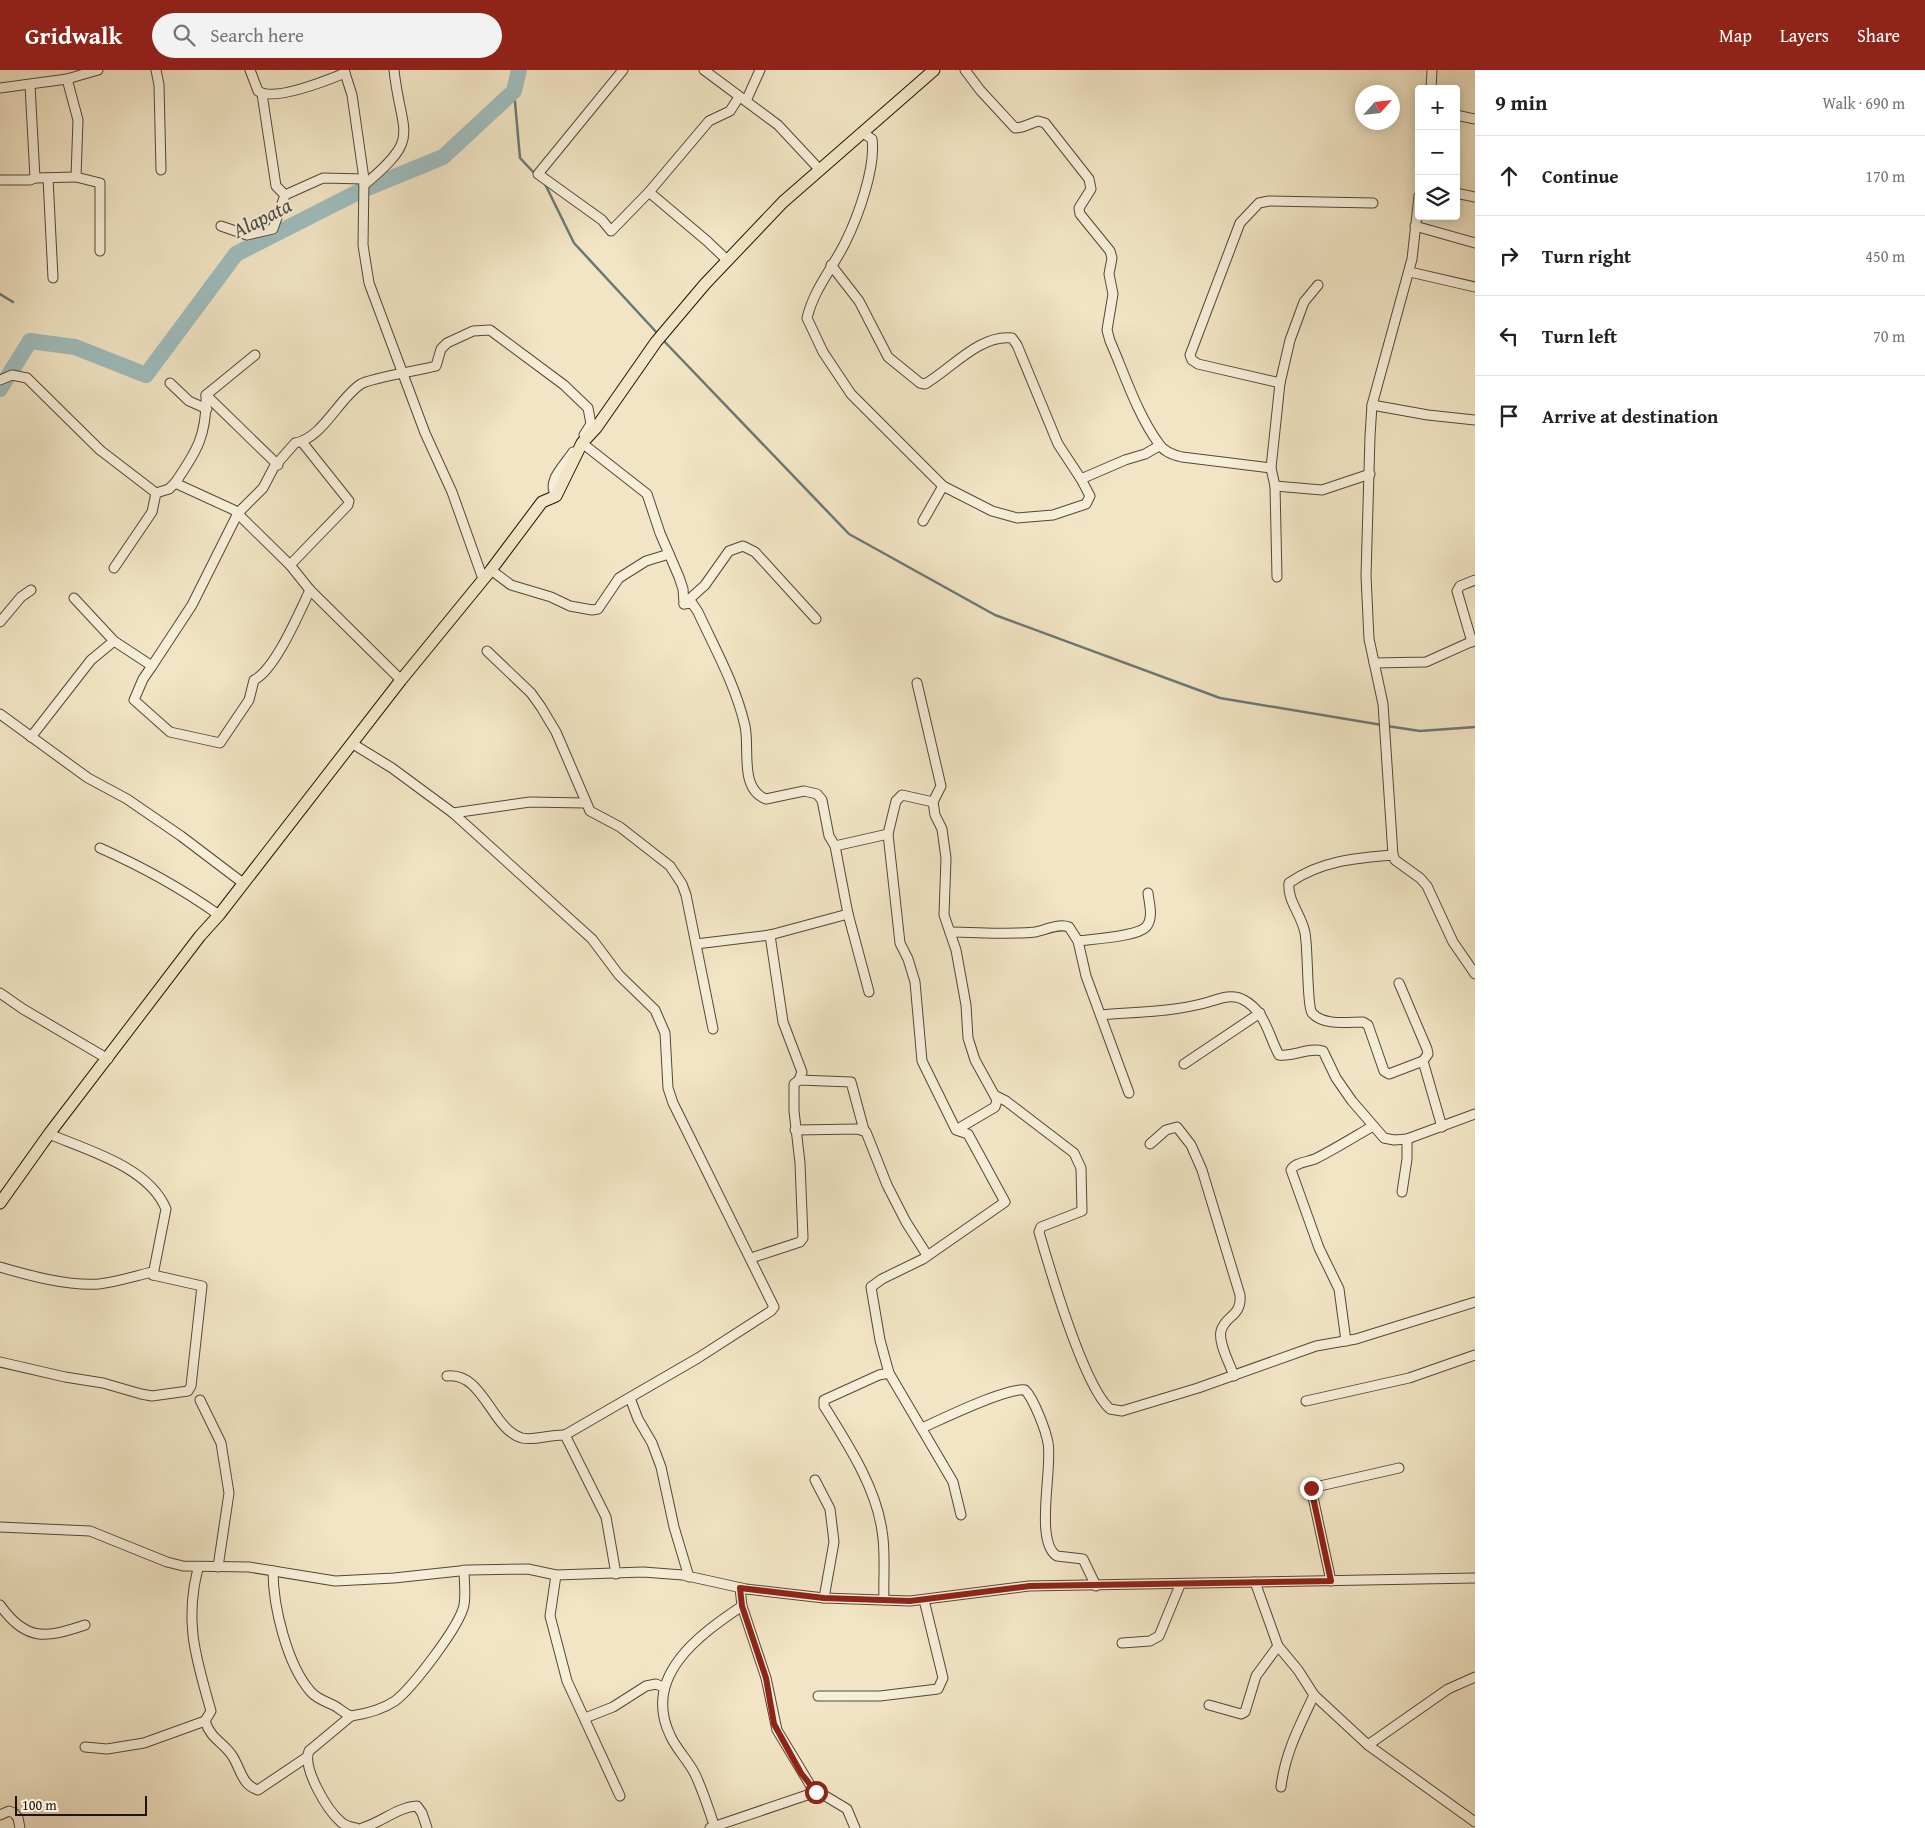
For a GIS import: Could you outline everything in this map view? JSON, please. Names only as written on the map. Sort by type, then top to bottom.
[{"type":"main road","points":[[0,1203],[49,1134],[200,936],[219,915],[401,680],[491,570],[542,502],[556,496],[582,443],[596,428],[656,342],[727,260],[776,209],[934,70]]},
{"type":"street","points":[[0,88],[66,79],[98,70]]},
{"type":"street","points":[[156,70],[159,85],[162,170]]},
{"type":"street","points":[[250,70],[254,85],[262,94],[276,186],[285,195]]},
{"type":"street","points":[[221,226],[247,234],[273,228],[285,195],[323,178],[364,182],[381,171],[403,144],[404,121],[394,70]]},
{"type":"street","points":[[623,70],[538,174],[602,220],[611,231],[649,192],[709,121],[730,111],[742,99],[760,70]]},
{"type":"street","points":[[704,70],[778,125],[820,170]]},
{"type":"street","points":[[965,70],[980,90],[1015,128],[1022,128],[1038,121],[1045,123],[1089,179],[1091,189],[1079,208],[1080,214],[1110,251],[1112,258],[1109,274],[1113,294],[1108,330],[1110,341],[1139,409],[1160,446],[1171,455],[1182,458],[1271,468]]},
{"type":"street","points":[[1431,85],[1432,70]]},
{"type":"street","points":[[262,94],[296,90],[344,71],[352,95],[364,182],[363,245],[369,283],[433,453],[452,492],[483,579]]},
{"type":"street","points":[[66,79],[78,120],[76,177]]},
{"type":"street","points":[[30,85],[35,178]]},
{"type":"street","points":[[1460,116],[1475,119]]},
{"type":"street","points":[[831,265],[859,301],[888,357],[920,383],[925,384],[943,374],[975,348],[1004,337],[1012,338],[1017,345],[1058,444],[1082,479],[1090,496],[1086,504],[1053,515],[1017,518],[992,511],[943,486],[851,394],[823,352],[807,318],[821,282],[831,265],[845,243],[871,172],[872,139],[863,133]]},
{"type":"street","points":[[0,180],[76,177],[100,183],[100,251]]},
{"type":"street","points":[[48,178],[54,278]]},
{"type":"street","points":[[649,192],[727,260]]},
{"type":"street","points":[[1460,194],[1475,197]]},
{"type":"street","points":[[1280,383],[1198,364],[1192,360],[1190,355],[1240,223],[1259,204],[1269,201],[1373,203]]},
{"type":"street","points":[[1416,220],[1410,272],[1372,405],[1366,576],[1368,639],[1383,704],[1393,855],[1395,860],[1420,878],[1427,886],[1453,942],[1475,974]]},
{"type":"street","points":[[1415,226],[1475,243]]},
{"type":"street","points":[[1410,272],[1464,287],[1475,287]]},
{"type":"street","points":[[1277,577],[1274,486],[1271,468],[1280,383],[1298,317],[1304,302],[1318,285]]},
{"type":"street","points":[[310,590],[269,666],[260,677],[254,680],[249,700],[220,744],[170,732],[134,700],[142,679],[192,604],[238,513],[263,488],[274,467],[278,465],[295,443],[302,442],[324,424],[346,396],[362,383],[436,366],[441,349],[446,343],[472,331],[490,330],[564,385],[588,408],[591,424],[552,482],[552,490],[556,496]]},
{"type":"street","points":[[206,395],[255,355]]},
{"type":"street","points":[[0,380],[12,375],[27,378],[100,450],[156,494]]},
{"type":"street","points":[[170,382],[189,401],[207,409]]},
{"type":"street","points":[[156,494],[170,489],[193,457],[207,420],[206,395]]},
{"type":"street","points":[[206,395],[278,465]]},
{"type":"street","points":[[1372,405],[1428,415],[1475,420]]},
{"type":"street","points":[[290,565],[348,505],[349,501],[302,442]]},
{"type":"street","points":[[582,443],[615,470],[642,488],[684,589],[684,604]]},
{"type":"street","points":[[1082,479],[1145,454],[1160,446]]},
{"type":"street","points":[[1274,486],[1322,490],[1370,474]]},
{"type":"street","points":[[175,483],[238,513],[290,565],[310,590],[401,680]]},
{"type":"street","points":[[923,521],[943,486]]},
{"type":"street","points":[[114,568],[152,512],[156,494]]},
{"type":"street","points":[[684,604],[705,585],[729,551],[742,546],[755,552],[816,619]]},
{"type":"street","points":[[491,570],[511,585],[551,597],[570,606],[592,610],[598,609],[619,578],[646,562],[669,554]]},
{"type":"street","points":[[1374,663],[1426,662],[1473,641],[1457,591],[1460,586],[1475,580]]},
{"type":"street","points":[[0,622],[21,597],[31,590]]},
{"type":"street","points":[[74,598],[114,641],[152,666]]},
{"type":"street","points":[[684,604],[692,603],[698,612],[733,691],[745,725],[747,760],[751,784],[756,793],[766,799],[804,791],[818,794],[822,800],[829,836],[836,846],[848,914],[869,992]]},
{"type":"street","points":[[31,737],[91,660],[114,641]]},
{"type":"street","points":[[487,651],[530,693],[541,707],[556,732],[590,812],[620,827],[670,866],[676,873],[686,896],[713,1029]]},
{"type":"street","points":[[917,683],[940,779],[941,786],[933,802],[935,815],[942,829],[946,858],[943,904],[956,950],[971,1048],[981,1073],[996,1096],[1006,1101],[1061,1141],[1078,1159],[1081,1168],[1082,1211],[1041,1228],[1039,1232],[1076,1343],[1105,1404],[1110,1409],[1122,1411],[1234,1376],[1316,1346],[1346,1341],[1430,1318],[1475,1302]]},
{"type":"street","points":[[0,714],[88,778],[127,799],[181,836],[242,883]]},
{"type":"street","points":[[353,744],[392,768],[453,813],[592,939],[619,975],[655,1010],[665,1032],[669,1095],[773,1304],[771,1311],[630,1398],[565,1435],[523,1438],[507,1427],[480,1392],[461,1377],[447,1376]]},
{"type":"street","points":[[933,802],[900,796],[896,801],[888,834],[900,943],[908,958],[915,982],[920,1052],[925,1068],[956,1130],[968,1134],[1005,1202],[927,1255],[882,1279],[870,1289],[889,1374],[953,1482],[961,1515]]},
{"type":"street","points":[[453,813],[530,802],[585,803]]},
{"type":"street","points":[[836,846],[888,834]]},
{"type":"street","points":[[100,848],[170,882],[219,915]]},
{"type":"street","points":[[1393,855],[1362,857],[1315,867],[1289,883],[1288,890],[1305,931],[1309,1008],[1318,1018],[1329,1022],[1363,1022],[1368,1024],[1384,1071],[1388,1074],[1423,1061],[1428,1054],[1399,983]]},
{"type":"street","points":[[1078,941],[1136,933],[1146,926],[1150,915],[1148,892]]},
{"type":"street","points":[[696,944],[770,935],[848,914]]},
{"type":"street","points":[[950,932],[1024,933],[1064,925],[1069,927],[1078,941],[1086,976],[1129,1093]]},
{"type":"street","points":[[751,1258],[802,1240],[800,1163],[793,1086],[799,1080],[802,1072],[783,1022],[770,935]]},
{"type":"street","points":[[0,992],[108,1059]]},
{"type":"street","points":[[1101,1015],[1186,1008],[1233,996],[1242,999],[1260,1013],[1268,1026],[1279,1056],[1317,1049],[1323,1051],[1336,1078],[1384,1138],[1407,1139],[1475,1114]]},
{"type":"street","points":[[1184,1064],[1260,1013]]},
{"type":"street","points":[[1423,1061],[1442,1127]]},
{"type":"street","points":[[799,1080],[852,1083],[864,1130],[869,1135],[888,1184],[906,1222],[927,1255]]},
{"type":"street","points":[[956,1130],[995,1106],[996,1096]]},
{"type":"street","points":[[1346,1341],[1339,1289],[1319,1248],[1291,1170],[1294,1166],[1313,1160],[1373,1126]]},
{"type":"street","points":[[1150,1144],[1166,1130],[1177,1127],[1191,1145],[1202,1170],[1240,1295],[1241,1304],[1238,1311],[1224,1324],[1221,1336],[1234,1376]]},
{"type":"street","points":[[796,1130],[864,1130]]},
{"type":"street","points":[[49,1134],[125,1167],[140,1178],[162,1200],[166,1209],[153,1275]]},
{"type":"street","points":[[1402,1192],[1407,1159],[1407,1139]]},
{"type":"street","points":[[0,1267],[37,1277],[99,1284],[152,1272],[153,1275],[202,1286],[191,1386],[188,1390],[146,1395],[103,1383],[65,1378],[0,1362]]},
{"type":"street","points":[[1306,1401],[1408,1378],[1475,1354]]},
{"type":"street","points":[[884,1600],[882,1532],[879,1517],[869,1489],[823,1403],[827,1397],[878,1375],[889,1374]]},
{"type":"street","points":[[922,1428],[1002,1395],[1020,1389],[1025,1390],[1032,1400],[1048,1444],[1046,1528],[1052,1550],[1057,1556],[1083,1559],[1096,1586]]},
{"type":"street","points":[[630,1398],[638,1419],[652,1443],[660,1467],[674,1527],[689,1576]]},
{"type":"street","points":[[200,1400],[221,1444],[229,1494],[218,1567]]},
{"type":"street","points":[[565,1435],[606,1517],[616,1574]]},
{"type":"street","points":[[1331,1581],[1311,1488],[1399,1468]]},
{"type":"street","points":[[815,1480],[830,1509],[834,1542],[824,1598]]},
{"type":"street","points":[[0,1527],[90,1531],[167,1562],[198,1568],[249,1567],[334,1581],[394,1578],[464,1570],[528,1569],[556,1575],[643,1572],[689,1576],[740,1588],[824,1598],[924,1600],[1030,1586],[1180,1585],[1475,1578]]},
{"type":"street","points":[[85,1747],[107,1748],[144,1743],[205,1721],[211,1710],[199,1671],[190,1613],[198,1568]]},
{"type":"street","points":[[356,1828],[338,1825],[307,1767],[309,1751],[351,1716],[368,1712],[394,1701],[405,1691],[433,1657],[461,1613],[465,1595],[464,1570]]},
{"type":"street","points":[[274,1571],[275,1600],[279,1621],[286,1644],[306,1685],[317,1697],[351,1716]]},
{"type":"street","points":[[556,1575],[551,1605],[552,1628],[567,1681],[620,1796]]},
{"type":"street","points":[[1255,1582],[1278,1646],[1298,1670],[1314,1695],[1368,1746],[1475,1822]]},
{"type":"street","points":[[1122,1643],[1150,1641],[1159,1636],[1180,1585]]},
{"type":"street","points":[[740,1588],[742,1606],[766,1678],[774,1724],[801,1773],[816,1792],[847,1809],[855,1828]]},
{"type":"street","points":[[818,1696],[880,1696],[938,1689],[942,1678],[924,1600]]},
{"type":"street","points":[[0,1605],[14,1624],[44,1634],[50,1635],[85,1625]]},
{"type":"street","points":[[742,1606],[698,1638],[676,1664],[664,1686],[662,1705],[669,1735],[694,1774],[712,1828],[816,1792]]},
{"type":"street","points":[[1208,1705],[1240,1714],[1245,1712],[1256,1676],[1278,1646]]},
{"type":"street","points":[[1368,1746],[1448,1689],[1475,1677]]},
{"type":"street","points":[[585,1718],[613,1708],[646,1686],[656,1684],[664,1686]]},
{"type":"street","points":[[1281,1787],[1283,1771],[1294,1738],[1314,1695]]},
{"type":"street","points":[[205,1721],[217,1742],[233,1757],[250,1788],[258,1790],[307,1757]]},
{"type":"street","points":[[362,1828],[374,1825],[407,1807],[417,1806],[422,1813],[427,1828]]},
{"type":"street","points":[[0,1815],[8,1811],[14,1813],[18,1818],[20,1828]]},
{"type":"waterway","name":"Alapata","points":[[0,389],[30,341],[75,347],[146,375],[236,254],[360,191],[443,157],[514,91],[519,70]]},
{"type":"waterway","points":[[514,91],[520,158],[536,175]]},
{"type":"waterway","points":[[545,184],[574,243],[658,334]]},
{"type":"waterway","points":[[0,294],[13,302]]},
{"type":"waterway","points":[[663,340],[849,534],[995,615],[1220,698],[1382,725]]},
{"type":"waterway","points":[[1387,726],[1420,731],[1475,727]]},
{"type":"route","points":[[816,1792],[801,1773],[774,1724],[766,1678],[742,1606],[740,1588],[824,1598],[910,1601],[1030,1586],[1331,1581],[1311,1488]]}]
